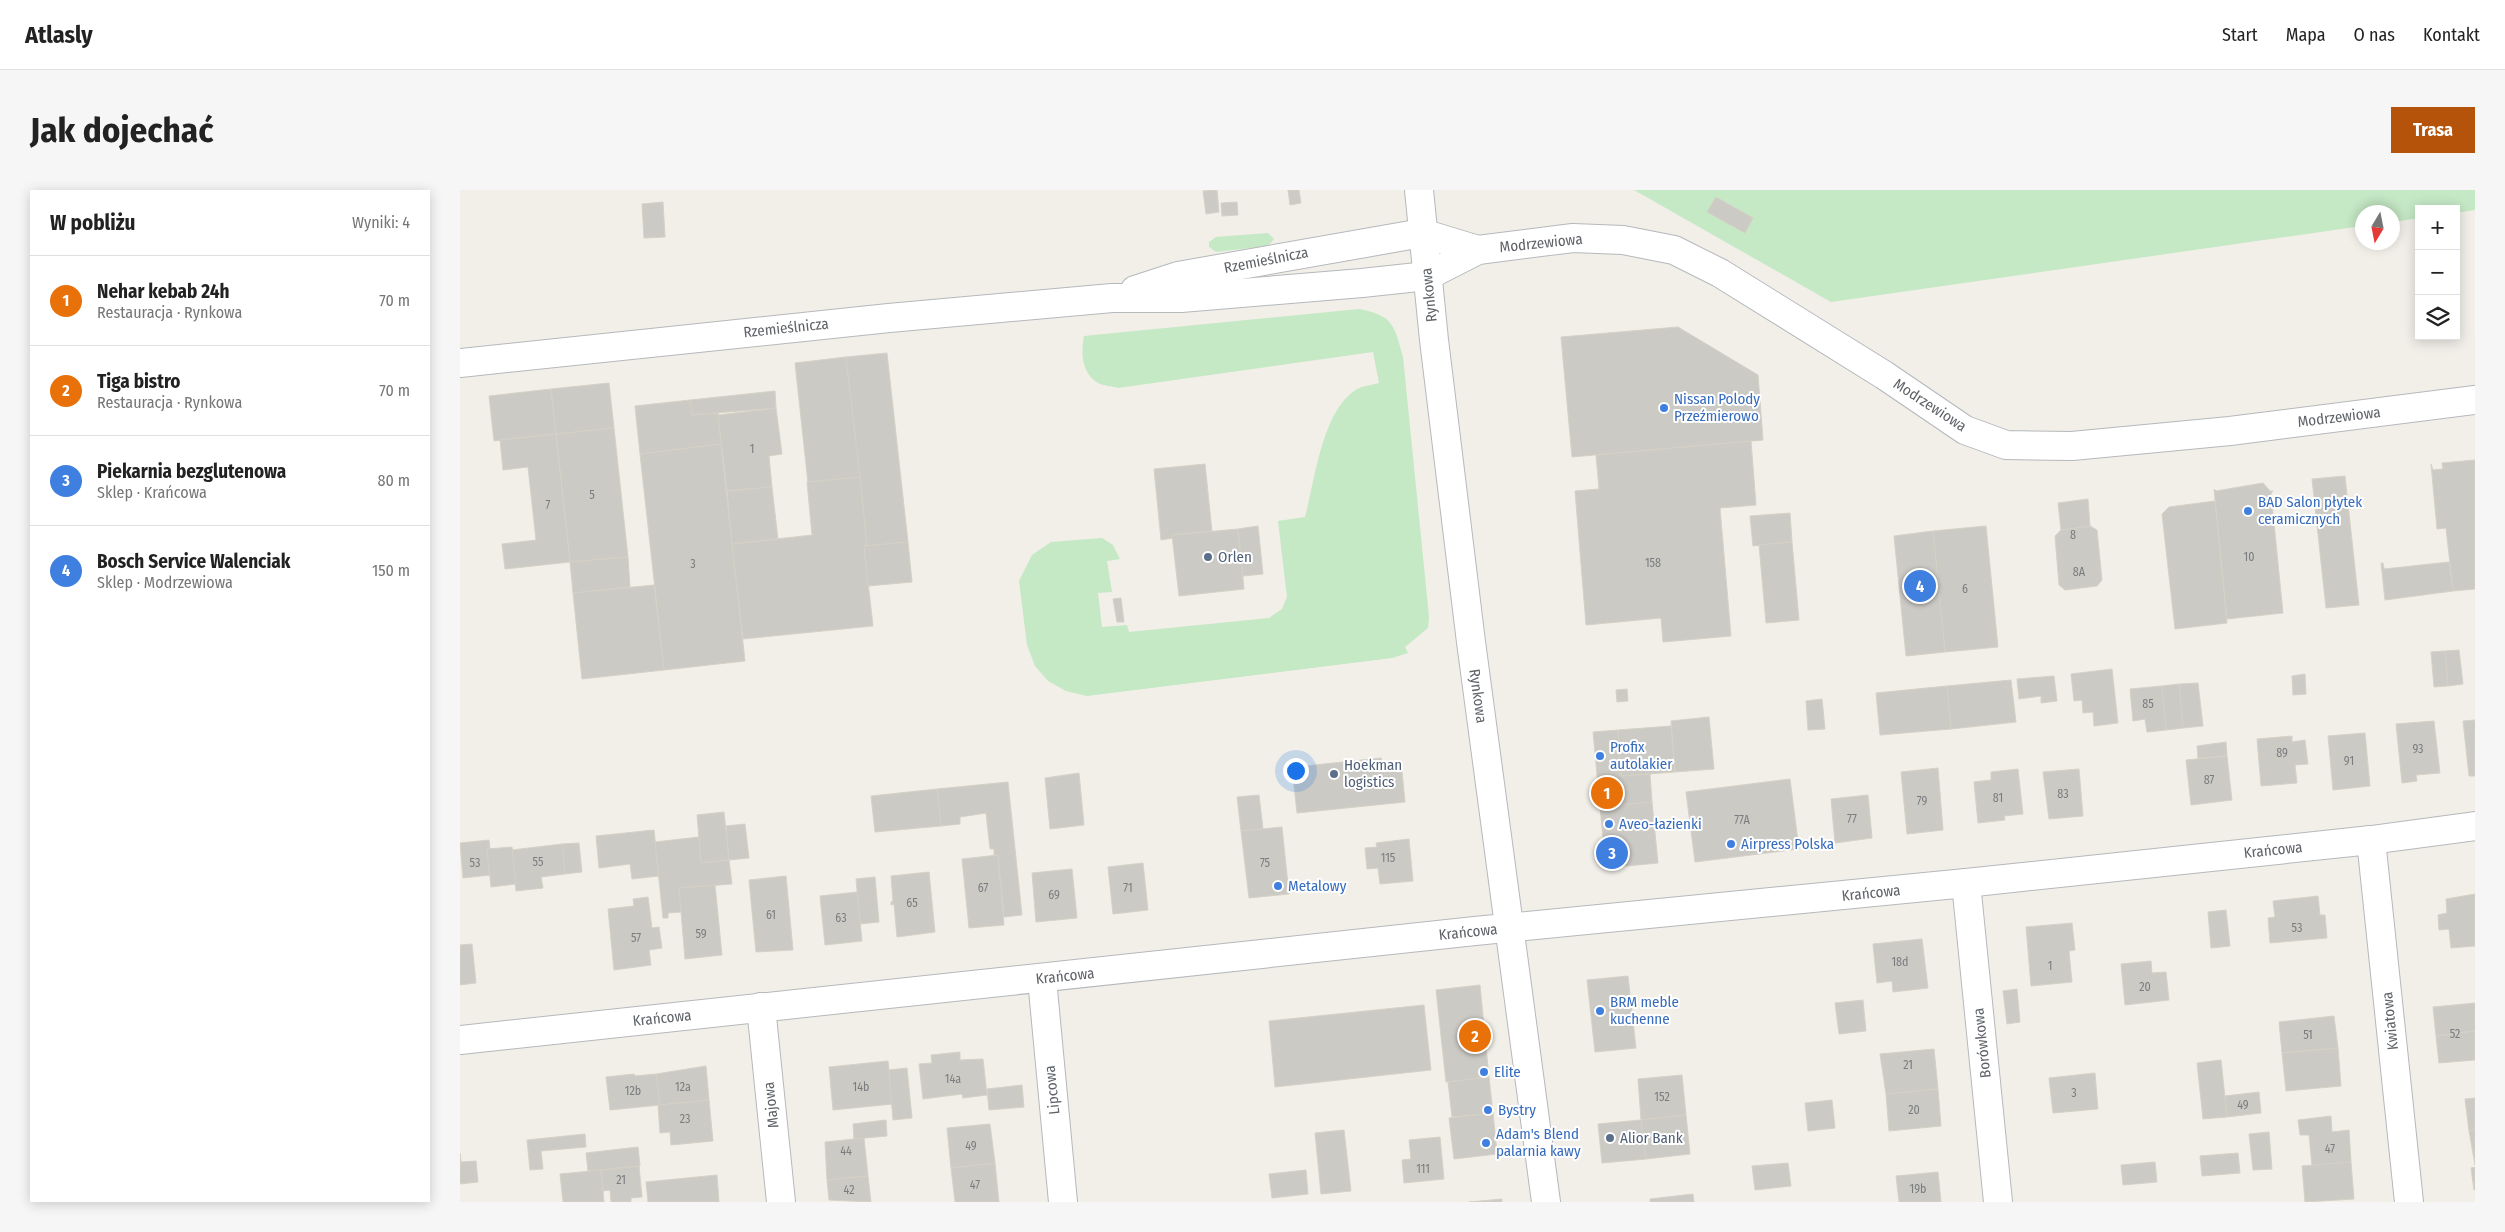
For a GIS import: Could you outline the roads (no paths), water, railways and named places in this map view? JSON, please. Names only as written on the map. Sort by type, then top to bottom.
[{"type":"street","name":"Rynkowa","points":[[1419,190],[1422,233],[1471,642],[1546,1202]]},
{"type":"street","name":"Modrzewiowa","points":[[1422,233],[1478,250]]},
{"type":"street","name":"Rzemieślnicza","points":[[1112,298],[1178,276],[1422,233]]},
{"type":"street","name":"Modrzewiowa","points":[[1427,276],[1478,250],[1573,238],[1623,240],[1674,250],[1720,273],[1884,375],[1965,430],[2006,445],[2072,446],[2230,431],[2475,400]]},
{"type":"street","name":"Rzemieślnicza","points":[[460,363],[889,318],[1112,298],[1181,298],[1427,276]]},
{"type":"street","name":"Krańcowa","points":[[460,1040],[1509,928],[1966,883],[2371,840],[2475,826]]},
{"type":"street","name":"Kwiatowa","points":[[2371,840],[2409,1202]]},
{"type":"street","name":"Borówkowa","points":[[1966,883],[1998,1202]]},
{"type":"street","name":"Lipcowa","points":[[1042,979],[1063,1202]]},
{"type":"street","name":"Majowa","points":[[761,1007],[781,1202]]},
{"type":"place","name":"Nissan Polody Przeźmierowo","points":[[1664,408]]},
{"type":"place","name":"BAD Salon płytek ceramicznych","points":[[2248,511]]},
{"type":"place","name":"Orlen","points":[[1208,557]]},
{"type":"place","name":"Bosch Service Walenciak","points":[[1920,586]]},
{"type":"place","name":"Profix autolakier","points":[[1600,756]]},
{"type":"place","name":"Hoekman logistics","points":[[1334,774]]},
{"type":"place","name":"Nehar kebab 24h","points":[[1607,793]]},
{"type":"place","name":"Aveo-łazienki","points":[[1609,824]]},
{"type":"place","name":"Airpress Polska","points":[[1731,844]]},
{"type":"place","name":"Piekarnia bezglutenowa","points":[[1612,853]]},
{"type":"place","name":"Metalowy","points":[[1278,886]]},
{"type":"place","name":"BRM meble kuchenne","points":[[1600,1011]]},
{"type":"place","name":"Tiga bistro","points":[[1475,1036]]},
{"type":"place","name":"Elite","points":[[1484,1072]]},
{"type":"place","name":"Bystry","points":[[1488,1110]]},
{"type":"place","name":"Alior Bank","points":[[1610,1138]]},
{"type":"place","name":"Adam's Blend palarnia kawy","points":[[1486,1143]]}]
